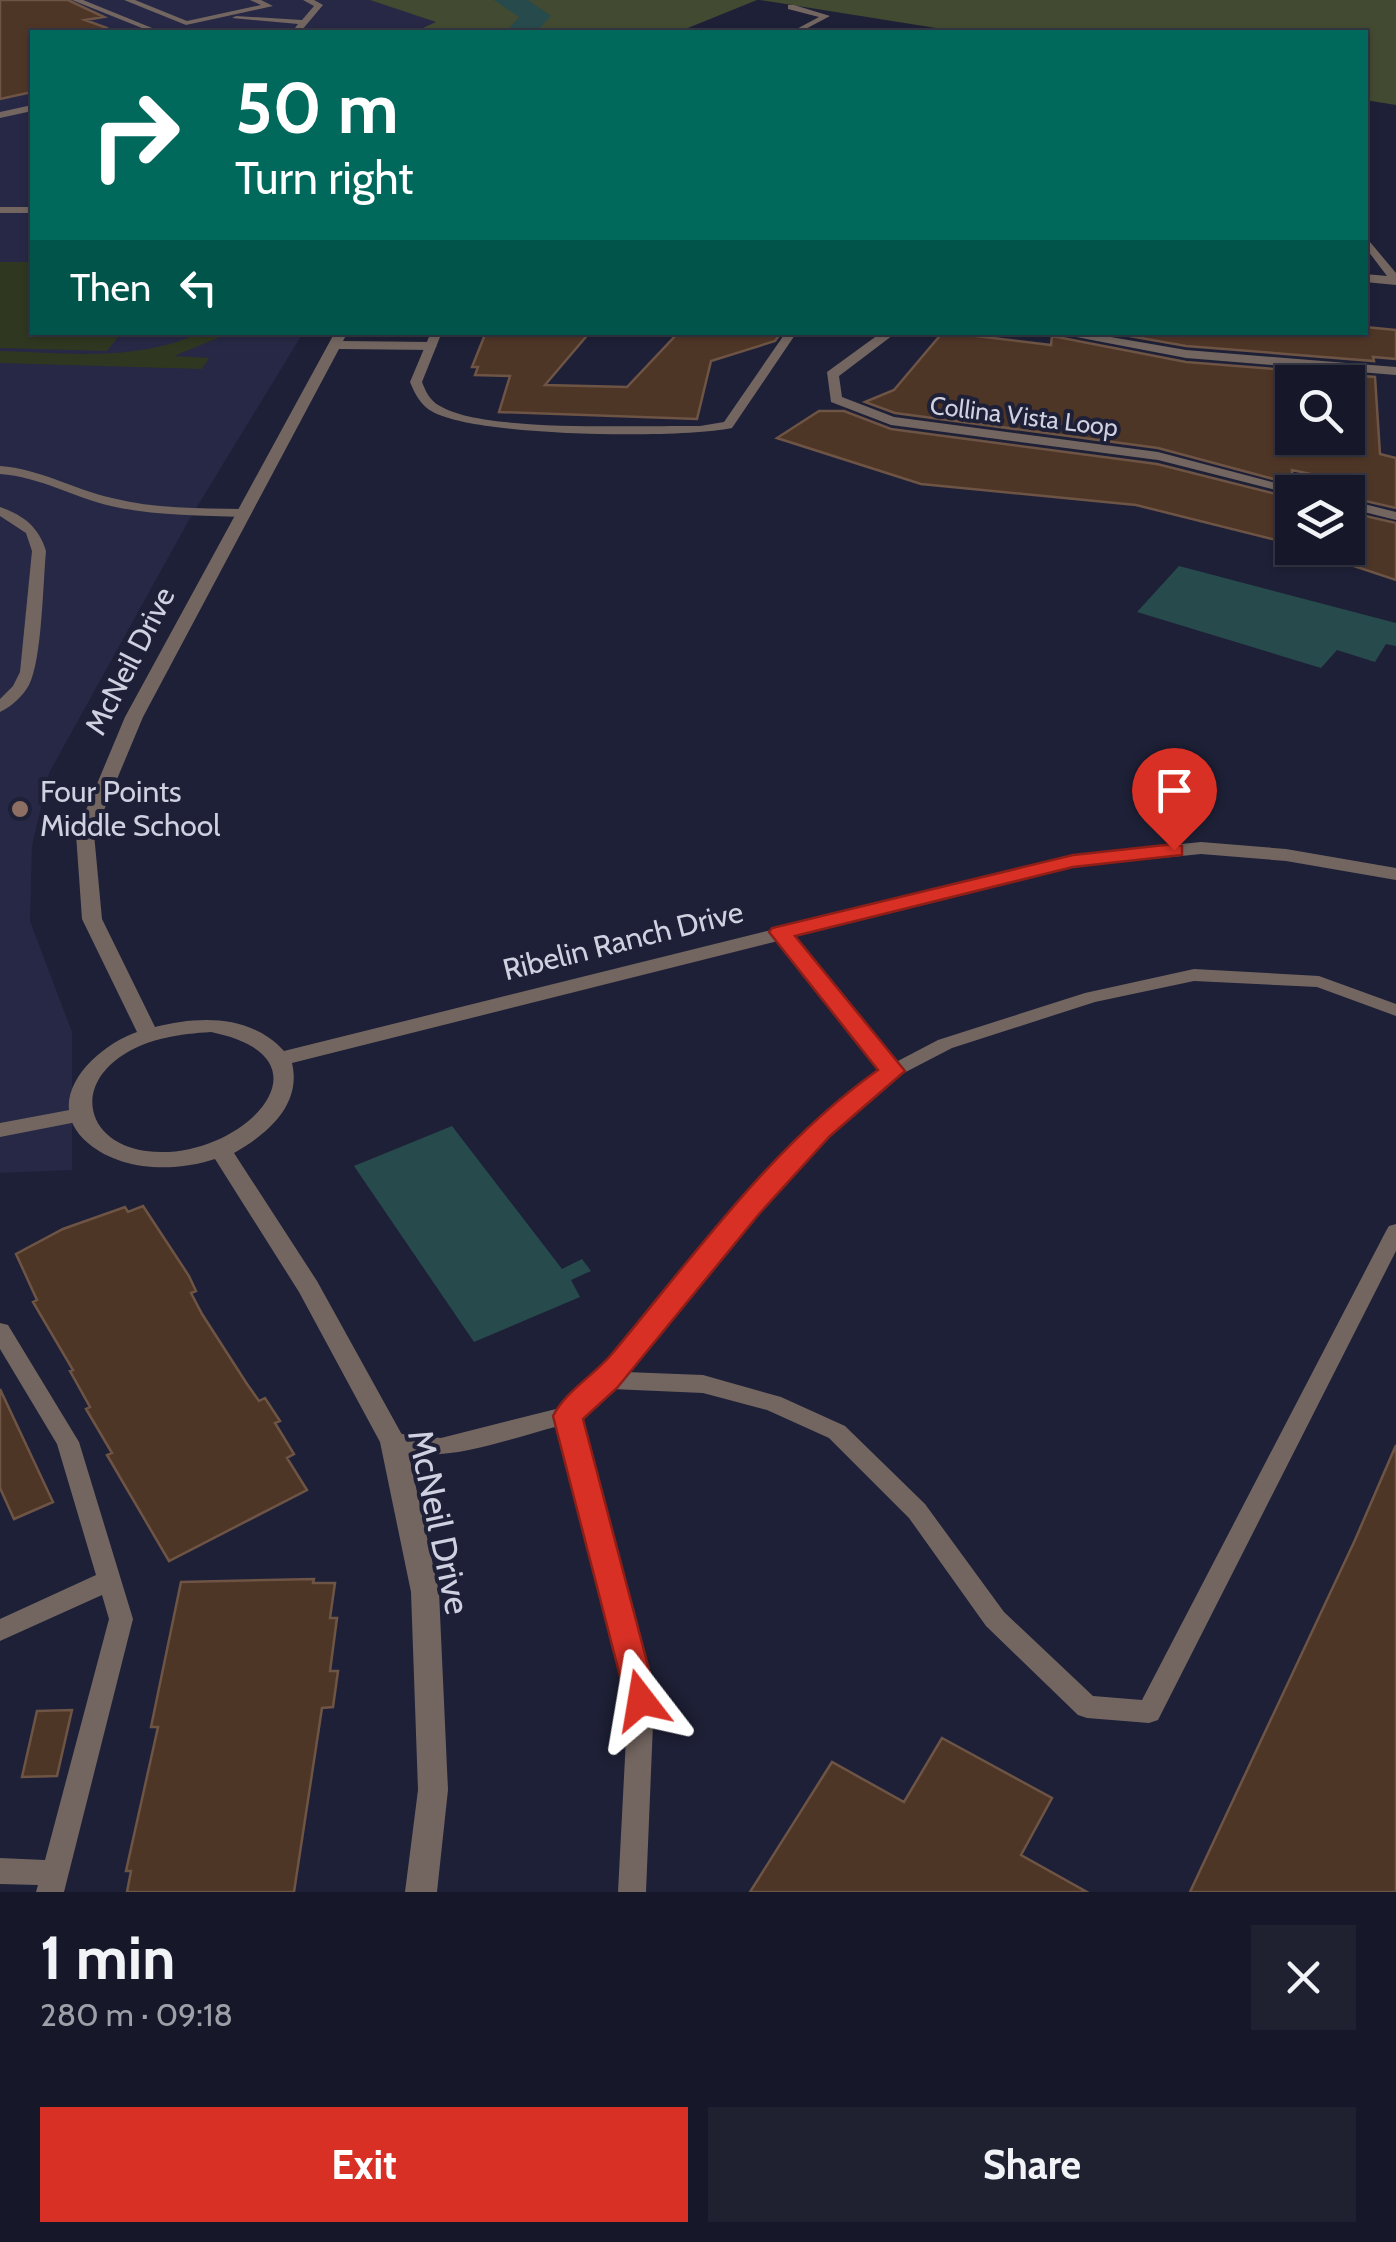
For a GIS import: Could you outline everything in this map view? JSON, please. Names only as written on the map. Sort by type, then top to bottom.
[{"type":"street","points":[[1368,243],[1396,281]]},
{"type":"street","points":[[1368,278],[1396,281]]},
{"type":"street","name":"Collina Vista Loop","points":[[886,335],[832,375],[836,398],[891,421],[1158,456],[1275,485]]},
{"type":"street","points":[[1074,335],[1186,354],[1396,370]]},
{"type":"street","points":[[339,339],[434,340]]},
{"type":"street","name":"McNeil Drive","points":[[148,1034],[92,919],[85,834],[134,718],[339,339]]},
{"type":"street","points":[[1365,508],[1396,516]]},
{"type":"street","name":"Ribelin Ranch Drive","points":[[280,1058],[1073,861],[1201,848],[1286,855],[1396,874]]},
{"type":"street","points":[[212,1025],[240,1030],[264,1042],[280,1058],[285,1082],[276,1108],[254,1132],[220,1150],[185,1159],[134,1156],[94,1137],[80,1114],[82,1093],[94,1070],[117,1050],[148,1034],[212,1025]]},
{"type":"street","name":"McNeil Drive","points":[[220,1150],[308,1287],[393,1442],[425,1592],[432,1790],[421,1892]]},
{"type":"lane","points":[[76,0],[153,30]]},
{"type":"lane","points":[[128,0],[186,23],[269,6],[254,0]]},
{"type":"lane","points":[[296,30],[319,4],[306,0]]},
{"type":"lane","points":[[791,7],[826,16],[799,30]]},
{"type":"lane","points":[[226,14],[244,20],[304,22]]},
{"type":"lane","points":[[0,115],[30,108]]},
{"type":"lane","points":[[0,210],[30,210]]},
{"type":"lane","points":[[434,340],[416,382],[424,402],[443,413],[486,424],[700,430],[728,424],[790,335]]},
{"type":"lane","points":[[0,470],[35,473],[96,498],[132,506],[244,513]]},
{"type":"lane","points":[[0,511],[25,524],[37,538],[39,551],[27,672],[20,688],[0,706]]},
{"type":"lane","points":[[780,932],[892,1071]]},
{"type":"lane","points":[[393,1442],[442,1447],[568,1416],[607,1380],[773,1182],[846,1104],[892,1071],[945,1044],[1091,997],[1194,974],[1319,982],[1396,1010]]},
{"type":"lane","points":[[0,1130],[80,1114]]},
{"type":"lane","points":[[607,1380],[703,1384],[773,1403],[837,1432],[917,1511],[995,1620],[1087,1707],[1149,1712],[1396,1231]]},
{"type":"lane","points":[[0,1331],[68,1442],[121,1619],[52,1882],[0,1871]]},
{"type":"lane","points":[[568,1416],[641,1700],[632,1892]]},
{"type":"lane","points":[[0,1630],[110,1580]]},
{"type":"shaded area","points":[[0,0],[378,0],[438,23],[419,30],[30,30],[30,335],[302,335],[189,520],[49,773],[32,846],[30,921],[72,1032],[72,1170],[0,1173]]},
{"type":"shaded area","points":[[370,0],[757,0],[683,30],[418,30],[436,22]]},
{"type":"shaded area","points":[[760,0],[1396,0],[1396,105],[1368,100],[1368,30],[948,30]]},
{"type":"shaded area","points":[[0,262],[30,262],[30,335],[119,335],[107,351],[0,348]]},
{"type":"shaded area","points":[[194,335],[225,335],[174,356],[209,358],[202,369],[0,363],[0,351],[126,352]]},
{"type":"shaded area","points":[[1179,566],[1396,623],[1396,646],[1386,644],[1375,662],[1337,650],[1321,668],[1137,612]]},
{"type":"shaded area","points":[[452,1126],[562,1269],[582,1259],[591,1271],[571,1280],[580,1297],[474,1342],[354,1166]]},
{"type":"building","points":[[0,0],[68,0],[104,17],[85,20],[106,30],[30,30],[30,92],[0,99]]},
{"type":"building","points":[[1368,327],[1396,330],[1396,359],[1373,357],[1374,361],[1186,346],[1124,335],[1368,335]]},
{"type":"building","points":[[485,335],[587,335],[545,385],[627,387],[676,335],[780,335],[775,341],[711,361],[697,419],[499,412],[510,376],[475,375],[478,367],[472,367]]},
{"type":"building","points":[[940,335],[1051,345],[1052,336],[1186,362],[1275,369],[1275,455],[1365,455],[1365,376],[1375,377],[1380,454],[1396,458],[1396,508],[1365,501],[1365,475],[1315,475],[1292,470],[1292,475],[1275,475],[1275,479],[1158,448],[895,413],[865,402],[894,390]]},
{"type":"building","points":[[819,411],[844,411],[891,429],[1157,464],[1275,494],[1275,540],[1136,505],[921,484],[777,438]]},
{"type":"building","points":[[1365,516],[1396,523],[1396,580],[1351,565],[1365,565]]},
{"type":"building","points":[[143,1206],[189,1276],[196,1291],[191,1293],[202,1314],[259,1401],[265,1398],[280,1421],[275,1423],[294,1454],[287,1458],[307,1490],[169,1561],[107,1455],[112,1453],[86,1409],[90,1407],[70,1371],[73,1370],[33,1302],[37,1300],[16,1254],[63,1229],[125,1207],[128,1212]]},
{"type":"building","points":[[0,1389],[53,1502],[14,1519],[0,1488]]},
{"type":"building","points":[[1396,1445],[1396,1892],[1190,1892],[1355,1540]]},
{"type":"building","points":[[314,1579],[313,1583],[335,1583],[330,1618],[337,1618],[330,1671],[338,1671],[333,1707],[322,1708],[294,1892],[127,1892],[131,1871],[126,1871],[158,1727],[151,1727],[181,1582]]},
{"type":"building","points":[[72,1710],[57,1776],[22,1777],[37,1711]]},
{"type":"building","points":[[942,1738],[1052,1798],[1021,1855],[1087,1892],[750,1892],[832,1762],[904,1802]]},
{"type":"waterway","points":[[508,0],[537,16],[522,30]]},
{"type":"place","name":"Four Points Middle School","points":[[20,809]]},
{"type":"route","points":[[641,1700],[568,1416],[607,1380],[749,1208],[846,1104],[892,1071],[780,932],[1073,861],[1174,850]]}]
